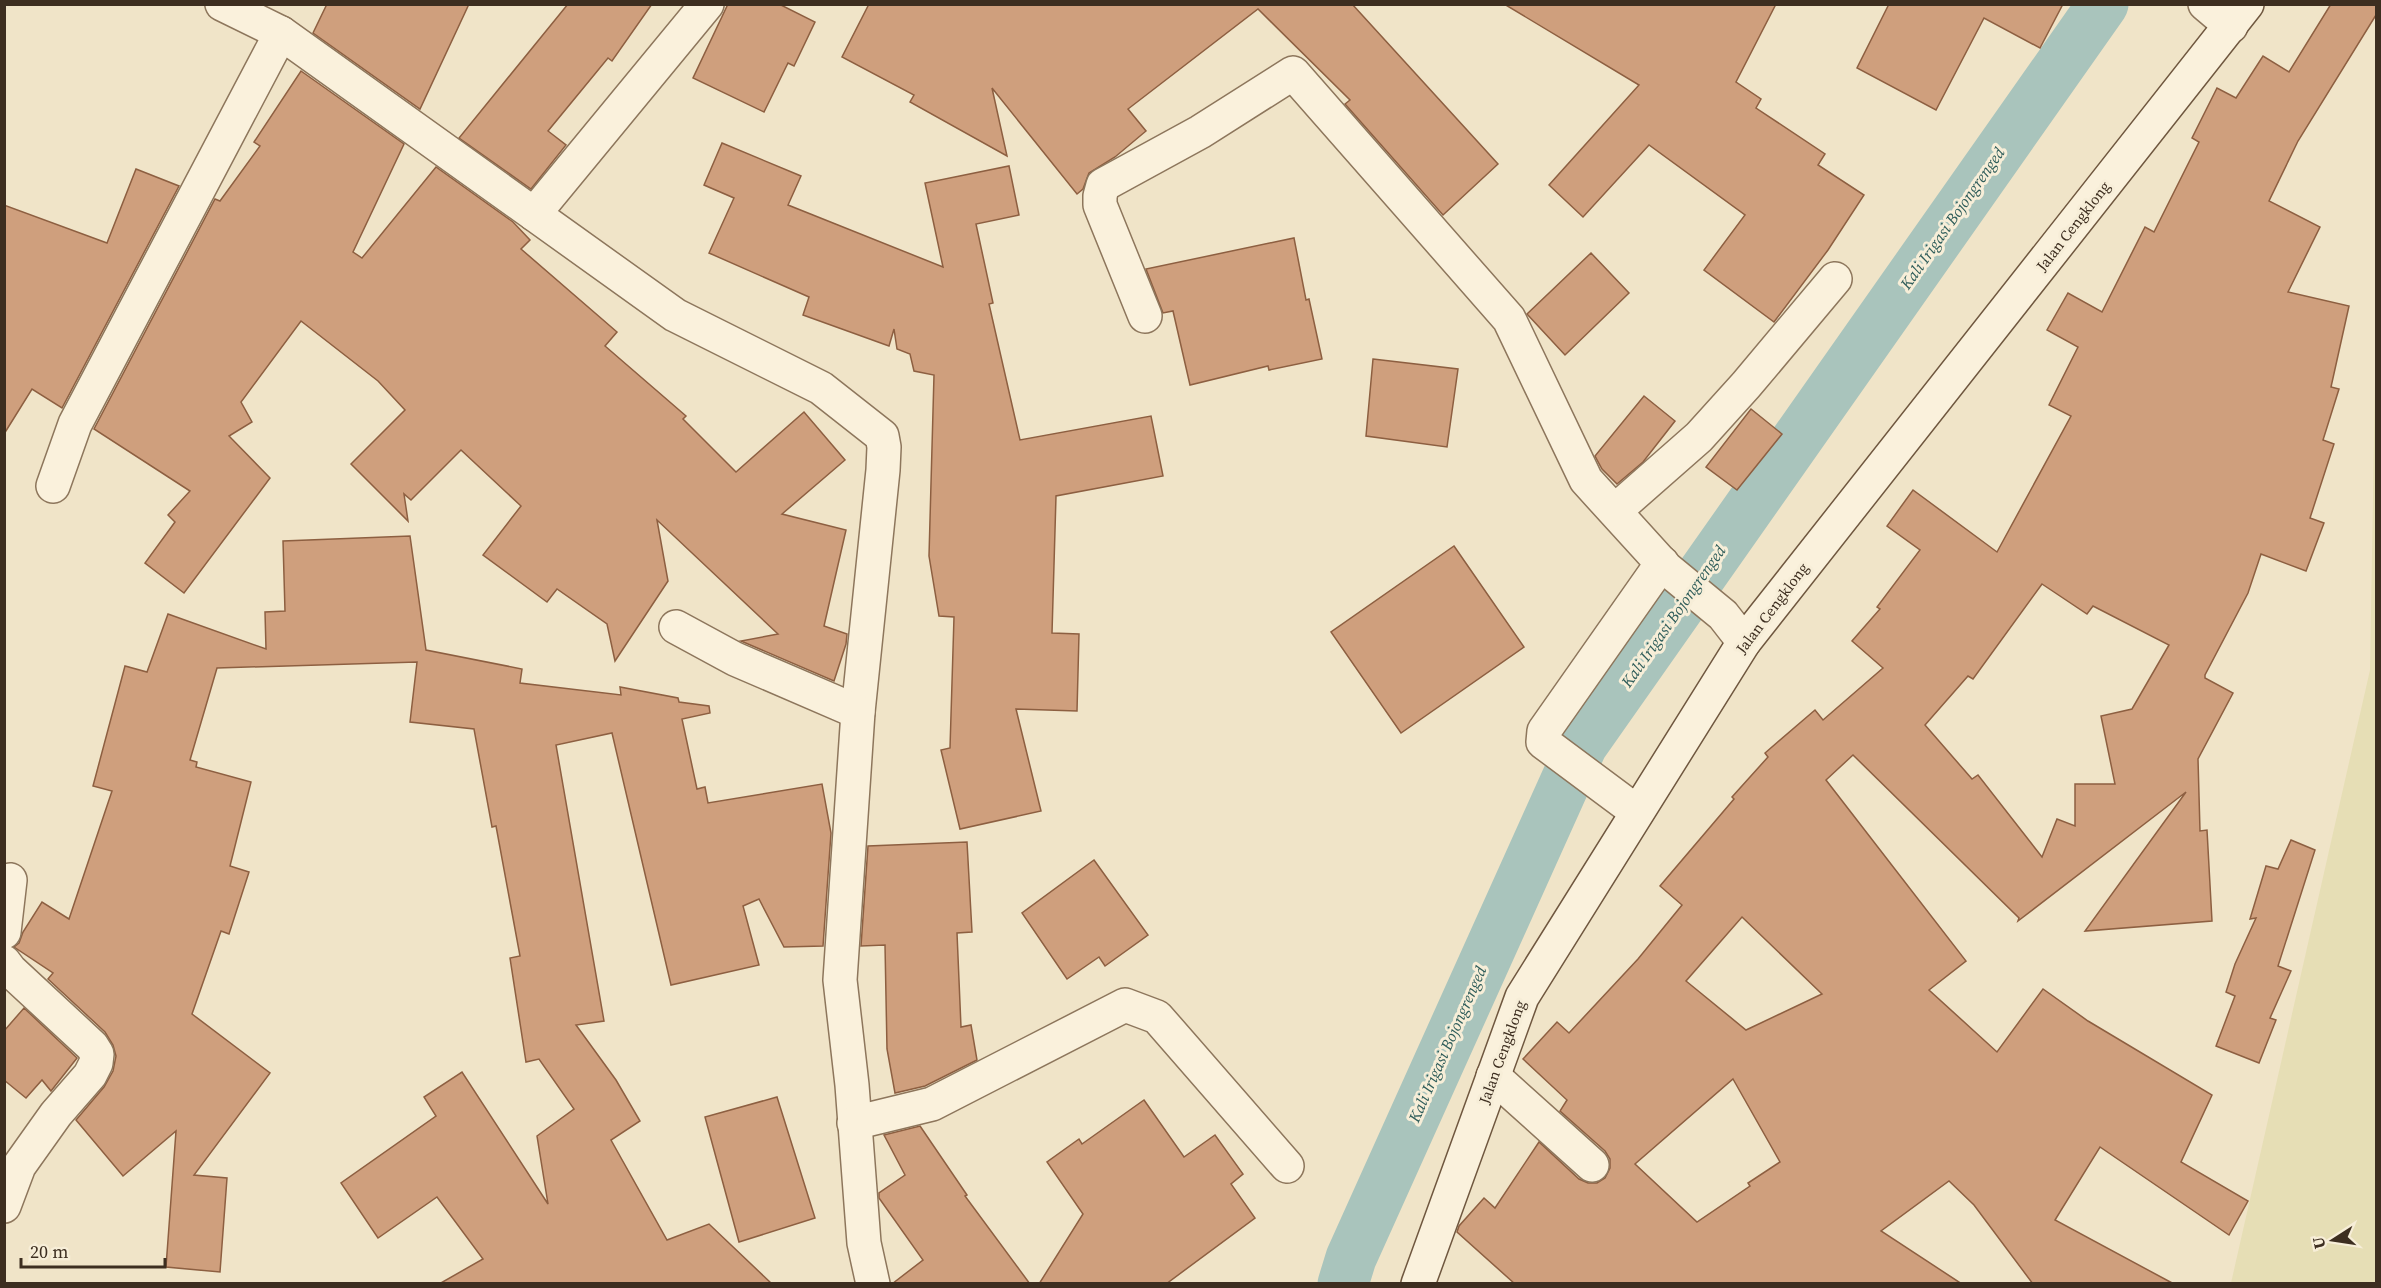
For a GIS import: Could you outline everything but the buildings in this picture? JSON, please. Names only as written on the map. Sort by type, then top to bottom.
[{"type":"street","points":[[222,4],[280,33],[675,315],[821,388],[882,436],[883,470],[858,712],[840,980],[864,1243],[873,1284]]},
{"type":"street","points":[[534,214],[707,4]]},
{"type":"street","name":"Jalan Cengklong","points":[[1418,1284],[1522,997],[1744,642],[2224,11]]},
{"type":"street","points":[[53,486],[75,424],[280,33]]},
{"type":"street","points":[[1145,316],[1100,205],[1103,185],[1200,132],[1293,73],[1509,320],[1586,480],[1665,566],[1723,615],[1744,642]]},
{"type":"street","points":[[1616,510],[1699,437],[1835,279]]},
{"type":"street","points":[[1638,813],[1543,742],[1544,731],[1665,566]]},
{"type":"street","points":[[676,627],[735,659],[858,712]]},
{"type":"street","points":[[4,932],[10,880]]},
{"type":"street","points":[[4,962],[9,970],[92,1046],[97,1054],[96,1063],[90,1075],[56,1114],[19,1166],[4,1206]]},
{"type":"street","points":[[854,1122],[932,1104],[1125,1005],[1157,1017],[1287,1166]]},
{"type":"street","points":[[1493,1076],[1592,1165]]},
{"type":"shaded area","points":[[2376,324],[2376,1283],[2231,1283],[2370,670]]},
{"type":"waterway","name":"Kali Irigasi Bojongrenged","points":[[1343,1284],[1351,1258],[1582,745],[2103,4]]}]
